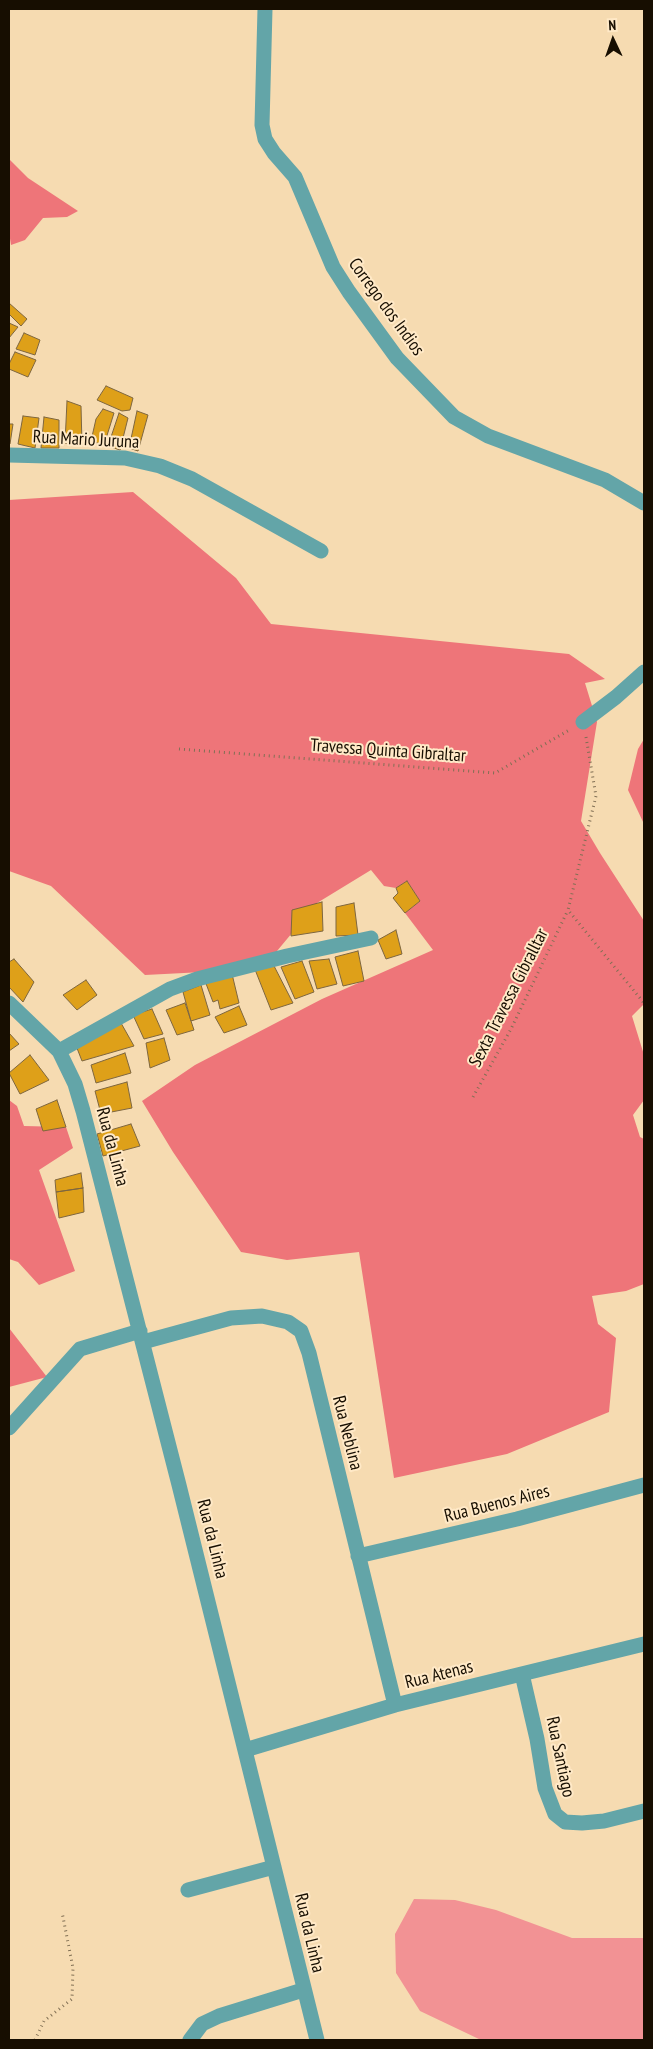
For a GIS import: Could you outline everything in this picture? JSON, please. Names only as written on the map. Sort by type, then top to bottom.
[{"type":"street","name":"Corrego dos Indios","points":[[265,9],[262,125],[265,139],[295,178],[333,267],[397,358],[454,417],[488,436],[605,480],[644,503]]},
{"type":"street","name":"Rua Mario Juruna","points":[[9,455],[125,458],[160,466],[192,479],[322,551]]},
{"type":"street","points":[[583,722],[616,697],[644,672]]},
{"type":"street","points":[[59,1051],[170,989],[197,979],[287,956],[371,938]]},
{"type":"street","name":"Rua da Linha","points":[[9,1003],[59,1051],[75,1084],[142,1336],[317,2040]]},
{"type":"street","name":"Rua Neblina","points":[[142,1336],[231,1318],[262,1316],[288,1322],[301,1331],[309,1353],[395,1705]]},
{"type":"street","points":[[9,1428],[80,1349],[142,1336]]},
{"type":"street","name":"Rua Buenos Aires","points":[[358,1556],[517,1519],[644,1485]]},
{"type":"street","name":"Rua Atenas","points":[[245,1750],[395,1705],[644,1644]]},
{"type":"street","name":"Rua Santiago","points":[[522,1674],[537,1739],[545,1788],[554,1814],[566,1822],[582,1823],[604,1821],[644,1811]]},
{"type":"street","points":[[188,1890],[274,1867]]},
{"type":"street","points":[[190,2040],[202,2024],[218,2016],[304,1990]]},
{"type":"path","name":"Travessa Quinta Gibraltar","points":[[179,749],[494,773],[583,722]]},
{"type":"path","name":"Sexta Travessa Gibralltar","points":[[473,1097],[511,1030],[568,910],[596,796],[583,722]]},
{"type":"path","points":[[568,910],[644,1003]]},
{"type":"path","points":[[35,2040],[44,2021],[72,1999],[73,1968],[62,1912]]},
{"type":"shaded area","points":[[9,159],[28,178],[78,211],[67,217],[43,218],[25,240],[11,245],[9,232]]},
{"type":"shaded area","points":[[133,492],[236,578],[271,624],[569,654],[605,679],[585,683],[597,722],[581,821],[644,921],[644,1004],[632,1016],[644,1055],[644,1100],[633,1115],[640,1137],[644,1139],[644,1284],[626,1291],[592,1296],[598,1324],[616,1338],[609,1412],[507,1454],[394,1478],[359,1252],[287,1260],[241,1252],[173,1152],[142,1101],[195,1065],[322,999],[433,950],[405,913],[420,901],[407,881],[396,888],[384,886],[371,870],[317,903],[262,969],[145,975],[51,886],[9,871],[9,500]]},
{"type":"shaded area","points":[[644,739],[644,824],[628,790],[638,749]]},
{"type":"shaded area","points":[[9,1100],[17,1106],[24,1126],[66,1127],[73,1148],[39,1170],[75,1271],[39,1285],[18,1262],[9,1259]]},
{"type":"shaded area","points":[[9,1328],[47,1377],[9,1387]]},
{"type":"shaded area","points":[[414,1899],[455,1900],[496,1910],[572,1938],[644,1938],[644,2040],[481,2040],[420,2011],[396,1973],[395,1934]]},
{"type":"building","points":[[9,303],[27,319],[21,326],[9,314]]},
{"type":"building","points":[[9,323],[18,327],[9,338]]},
{"type":"building","points":[[24,333],[40,340],[35,355],[16,349]]},
{"type":"building","points":[[15,352],[36,360],[28,377],[9,369],[9,364]]},
{"type":"building","points":[[106,386],[133,398],[130,410],[122,411],[97,400]]},
{"type":"building","points":[[67,401],[81,406],[82,445],[65,443]]},
{"type":"building","points":[[103,409],[114,413],[104,445],[91,441],[96,419]]},
{"type":"building","points":[[137,411],[148,415],[138,451],[129,448]]},
{"type":"building","points":[[119,413],[128,418],[120,450],[108,446]]},
{"type":"building","points":[[23,416],[39,418],[35,448],[18,444]]},
{"type":"building","points":[[44,417],[59,420],[59,448],[41,448]]},
{"type":"building","points":[[9,424],[13,424],[10,444],[9,443]]},
{"type":"building","points":[[407,881],[420,901],[405,913],[393,898],[398,893],[396,888]]},
{"type":"building","points":[[322,902],[323,931],[291,936],[292,910]]},
{"type":"building","points":[[354,903],[358,935],[336,936],[336,907]]},
{"type":"building","points":[[396,930],[402,954],[386,959],[378,940]]},
{"type":"building","points":[[358,951],[364,981],[343,986],[335,957]]},
{"type":"building","points":[[14,959],[34,982],[23,1002],[9,987],[9,962]]},
{"type":"building","points":[[329,959],[337,984],[317,989],[309,961]]},
{"type":"building","points":[[302,961],[314,992],[295,999],[281,967]]},
{"type":"building","points":[[272,962],[293,1003],[271,1010],[254,967]]},
{"type":"building","points":[[232,974],[239,1003],[220,1009],[218,1000],[213,1002],[205,981]]},
{"type":"building","points":[[86,980],[97,995],[77,1010],[63,995]]},
{"type":"building","points":[[201,985],[210,1015],[191,1021],[183,992]]},
{"type":"building","points":[[185,1003],[194,1030],[177,1035],[166,1010]]},
{"type":"building","points":[[239,1006],[247,1025],[224,1033],[215,1017]]},
{"type":"building","points":[[152,1009],[163,1034],[144,1039],[133,1015]]},
{"type":"building","points":[[121,1023],[134,1046],[82,1061],[75,1043]]},
{"type":"building","points":[[9,1033],[19,1044],[9,1051]]},
{"type":"building","points":[[164,1038],[170,1060],[150,1068],[146,1043]]},
{"type":"building","points":[[125,1053],[131,1073],[96,1083],[91,1065]]},
{"type":"building","points":[[30,1055],[49,1080],[20,1094],[9,1073]]},
{"type":"building","points":[[127,1082],[132,1108],[101,1114],[95,1091]]},
{"type":"building","points":[[57,1100],[66,1127],[43,1131],[36,1109]]},
{"type":"building","points":[[131,1124],[140,1146],[103,1156],[97,1134]]},
{"type":"building","points":[[81,1173],[83,1188],[56,1192],[55,1180]]},
{"type":"building","points":[[83,1188],[84,1212],[59,1218],[56,1192]]}]
